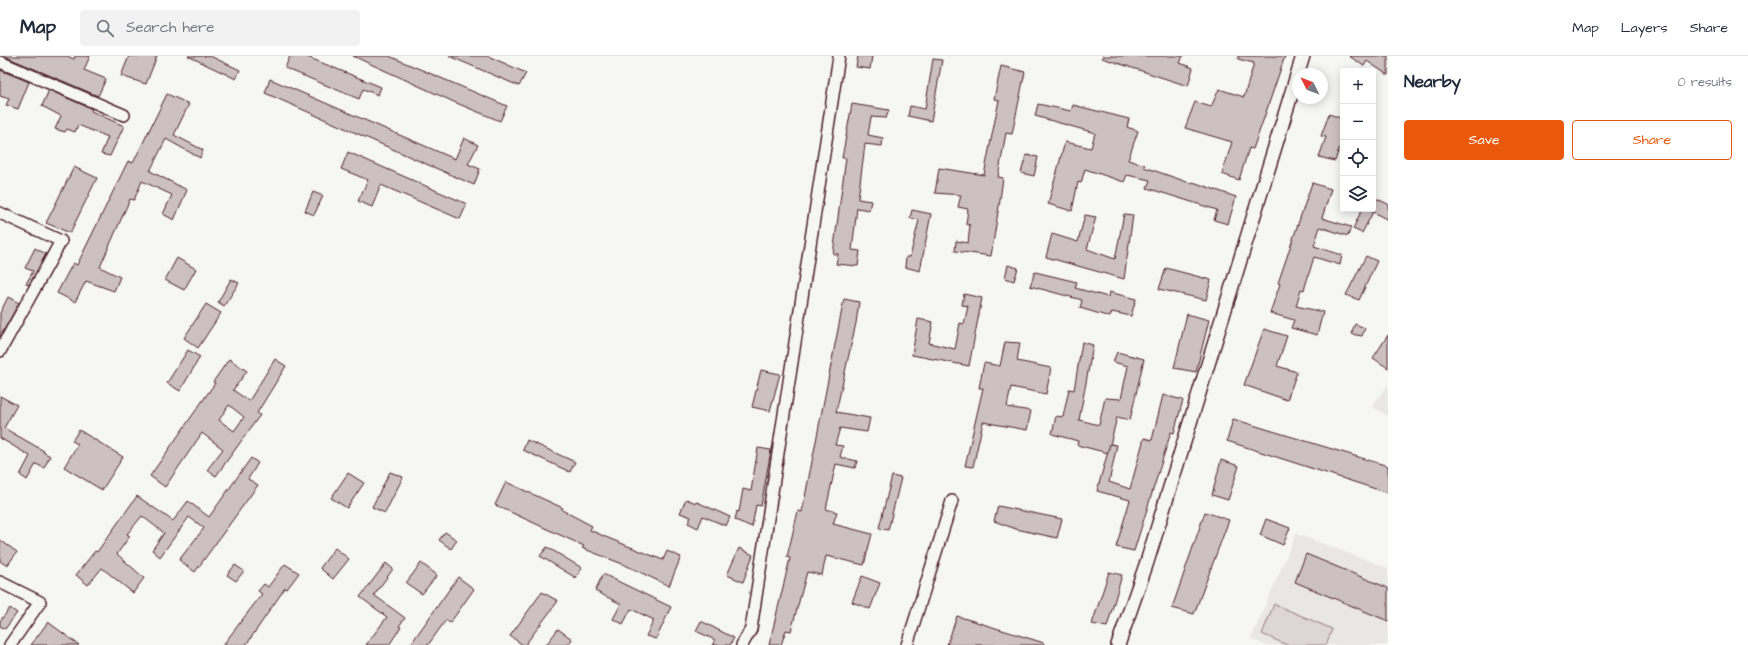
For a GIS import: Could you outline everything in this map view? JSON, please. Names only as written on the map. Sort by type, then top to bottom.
[{"type":"street","points":[[742,645],[751,629],[838,56]]},
{"type":"street","points":[[1118,645],[1149,555],[1303,56]]},
{"type":"street","points":[[0,62],[124,115]]},
{"type":"street","points":[[0,213],[61,241],[0,351]]},
{"type":"street","points":[[907,645],[952,501]]},
{"type":"street","points":[[0,582],[40,602],[10,645]]},
{"type":"shaded area","points":[[1388,385],[1388,416],[1372,406]]},
{"type":"shaded area","points":[[1296,534],[1388,568],[1388,645],[1265,645],[1251,639]]},
{"type":"shaded area","points":[[1274,604],[1332,629],[1326,645],[1287,645],[1262,634]]},
{"type":"building","points":[[4,56],[67,56],[74,59],[75,56],[90,56],[84,70],[106,79],[98,96]]},
{"type":"building","points":[[129,56],[157,56],[146,84],[121,76]]},
{"type":"building","points":[[188,56],[210,56],[240,70],[236,79]]},
{"type":"building","points":[[290,56],[305,56],[381,87],[378,95],[363,89],[359,99],[285,68]]},
{"type":"building","points":[[353,56],[389,56],[507,106],[500,121],[454,102]]},
{"type":"building","points":[[449,56],[488,56],[526,73],[519,86]]},
{"type":"building","points":[[858,56],[872,56],[870,69],[856,67]]},
{"type":"building","points":[[1102,56],[1183,56],[1180,63],[1193,68],[1188,86],[1102,58]]},
{"type":"building","points":[[1238,56],[1285,56],[1253,149],[1249,148],[1239,180],[1222,174],[1232,142],[1185,128],[1195,102],[1211,107],[1219,89],[1244,97],[1254,63],[1238,59]]},
{"type":"building","points":[[1349,56],[1388,56],[1388,75],[1367,61],[1364,66]]},
{"type":"building","points":[[933,59],[942,60],[931,121],[908,116],[910,106],[925,109]]},
{"type":"building","points":[[1001,66],[1025,72],[1012,134],[1006,133],[998,177],[1003,178],[991,256],[955,251],[956,241],[968,243],[970,225],[966,224],[968,209],[958,207],[961,195],[935,193],[939,168],[984,175],[999,100],[994,99]]},
{"type":"building","points":[[0,70],[29,82],[18,109],[6,105],[9,99],[0,96]]},
{"type":"building","points":[[270,79],[455,159],[464,138],[478,145],[468,164],[480,169],[474,185],[265,93]]},
{"type":"building","points":[[49,90],[92,109],[91,111],[124,126],[110,156],[101,154],[108,137],[78,125],[75,132],[67,129],[65,132],[55,129],[61,116],[42,106]]},
{"type":"building","points":[[167,94],[189,104],[174,135],[203,150],[200,158],[166,139],[150,171],[187,190],[174,220],[163,214],[172,195],[142,181],[134,200],[130,199],[100,267],[120,277],[114,291],[86,281],[75,302],[57,293],[73,263],[77,265],[128,161],[133,163]]},
{"type":"building","points":[[852,104],[889,110],[886,118],[871,117],[868,135],[883,138],[882,146],[865,144],[858,199],[871,201],[869,210],[857,208],[852,250],[860,251],[858,266],[836,264],[838,254],[833,254],[846,158],[842,158]]},
{"type":"building","points":[[1038,104],[1071,111],[1073,105],[1129,119],[1127,127],[1138,131],[1128,160],[1193,184],[1193,182],[1236,197],[1228,224],[1214,220],[1217,210],[1147,188],[1150,180],[1127,175],[1124,182],[1085,169],[1081,183],[1078,182],[1072,211],[1048,204],[1065,142],[1091,148],[1095,133],[1035,116]]},
{"type":"building","points":[[1329,114],[1340,118],[1340,146],[1335,161],[1319,157],[1326,137],[1321,136]]},
{"type":"building","points":[[348,152],[467,204],[460,219],[381,185],[372,207],[358,201],[368,180],[341,169]]},
{"type":"building","points":[[1026,155],[1038,157],[1034,176],[1021,173]]},
{"type":"building","points":[[74,167],[97,178],[70,233],[46,223]]},
{"type":"building","points":[[1312,183],[1331,189],[1322,218],[1351,227],[1348,236],[1320,227],[1314,246],[1342,255],[1340,265],[1314,257],[1304,290],[1301,289],[1296,306],[1323,312],[1317,335],[1291,328],[1294,320],[1270,313],[1280,284],[1278,283]]},
{"type":"building","points":[[313,192],[323,196],[314,215],[305,211]]},
{"type":"building","points":[[1376,198],[1388,204],[1388,220],[1373,212],[1376,212]]},
{"type":"building","points":[[912,210],[931,214],[920,271],[905,267],[906,257],[910,257],[919,220],[910,218]]},
{"type":"building","points":[[1361,212],[1373,212],[1362,233],[1353,229]]},
{"type":"building","points":[[1124,214],[1133,215],[1124,279],[1046,257],[1052,234],[1078,242],[1085,215],[1096,217],[1087,249],[1115,259]]},
{"type":"building","points":[[35,248],[46,254],[29,285],[26,284],[33,271],[25,268]]},
{"type":"building","points":[[1366,256],[1377,261],[1359,300],[1346,295]]},
{"type":"building","points":[[177,258],[196,269],[184,290],[165,280]]},
{"type":"building","points":[[1008,265],[1018,268],[1014,281],[1005,278]]},
{"type":"building","points":[[1166,268],[1211,280],[1206,300],[1159,289]]},
{"type":"building","points":[[1035,272],[1077,282],[1075,288],[1108,297],[1109,292],[1136,299],[1131,316],[1112,312],[1110,317],[1080,308],[1082,300],[1030,286]]},
{"type":"building","points":[[231,279],[239,283],[224,306],[218,302]]},
{"type":"building","points":[[964,294],[982,298],[969,366],[912,355],[918,319],[933,322],[929,343],[955,349],[960,323],[964,324],[968,306],[962,305]]},
{"type":"building","points":[[8,297],[19,303],[0,337],[0,313]]},
{"type":"building","points":[[844,299],[859,302],[856,323],[836,412],[870,418],[867,432],[840,428],[835,445],[843,446],[840,457],[857,461],[855,468],[836,464],[826,509],[837,512],[833,524],[872,534],[864,565],[826,556],[822,575],[807,572],[791,631],[786,630],[781,645],[769,645],[790,558],[787,557],[798,511],[802,512]]},
{"type":"building","points":[[206,304],[221,313],[198,348],[184,338]]},
{"type":"building","points":[[1187,314],[1209,320],[1196,372],[1174,368]]},
{"type":"building","points":[[1355,324],[1365,328],[1362,336],[1351,334]]},
{"type":"building","points":[[1264,329],[1287,336],[1277,366],[1297,372],[1287,400],[1244,385]]},
{"type":"building","points":[[1388,335],[1388,368],[1373,358]]},
{"type":"building","points":[[1005,342],[1020,343],[1017,361],[1051,368],[1046,394],[1011,387],[1007,407],[1031,411],[1027,430],[983,422],[973,467],[965,466],[983,388],[979,388],[984,363],[1000,366]]},
{"type":"building","points":[[1082,342],[1093,345],[1079,420],[1099,425],[1105,398],[1121,399],[1128,366],[1113,362],[1117,352],[1144,359],[1130,420],[1117,417],[1108,453],[1077,445],[1078,441],[1052,434],[1056,416],[1063,417],[1069,389],[1074,390]]},
{"type":"building","points":[[188,350],[200,357],[180,391],[167,383]]},
{"type":"building","points":[[229,359],[247,371],[233,390],[249,401],[275,359],[286,366],[257,413],[260,415],[216,476],[207,470],[223,449],[202,433],[165,487],[150,476],[215,383],[213,382]],"holes":[[[229,405],[244,417],[234,431],[219,420]]]},
{"type":"building","points":[[761,370],[780,374],[770,411],[752,407]]},
{"type":"building","points":[[1163,395],[1183,400],[1174,433],[1171,432],[1134,551],[1116,547],[1130,500],[1097,491],[1110,444],[1117,445],[1109,482],[1130,489],[1144,438],[1152,440]]},
{"type":"building","points":[[0,396],[17,405],[4,428],[50,456],[44,468],[36,464],[27,480],[20,475],[30,456],[0,438]]},
{"type":"building","points":[[1233,419],[1388,466],[1388,493],[1227,441]]},
{"type":"building","points":[[79,430],[123,457],[102,490],[64,467],[78,444],[72,441]]},
{"type":"building","points":[[527,440],[575,462],[570,472],[523,450]]},
{"type":"building","points":[[758,448],[771,450],[761,506],[756,505],[752,527],[735,520],[737,511],[739,512],[743,489],[751,491]]},
{"type":"building","points":[[251,458],[258,463],[248,479],[258,485],[195,572],[179,560],[204,528],[189,517],[160,557],[152,550],[164,533],[142,516],[127,534],[130,536],[117,554],[144,578],[133,593],[102,568],[88,585],[76,575],[95,551],[97,552],[137,496],[173,521],[188,501],[209,517]]},
{"type":"building","points":[[1221,460],[1239,466],[1228,500],[1212,495]]},
{"type":"building","points":[[390,472],[403,477],[385,513],[372,507]]},
{"type":"building","points":[[348,473],[364,483],[347,508],[331,498]]},
{"type":"building","points":[[892,476],[901,478],[888,530],[879,528]]},
{"type":"building","points":[[506,482],[563,508],[562,510],[592,526],[590,530],[608,538],[663,560],[667,551],[681,557],[669,586],[625,565],[582,548],[584,546],[495,505]]},
{"type":"building","points":[[686,499],[696,503],[697,502],[730,517],[726,526],[703,516],[698,528],[688,523],[691,517],[680,513]]},
{"type":"building","points":[[998,506],[1062,519],[1057,538],[1016,529],[994,521]]},
{"type":"building","points":[[1205,512],[1229,520],[1194,614],[1172,608]]},
{"type":"building","points":[[1266,519],[1290,528],[1283,545],[1260,535]]},
{"type":"building","points":[[445,532],[457,540],[451,549],[439,540]]},
{"type":"building","points":[[0,540],[17,552],[7,566],[0,561]]},
{"type":"building","points":[[547,547],[582,568],[576,578],[540,556]]},
{"type":"building","points":[[335,548],[349,559],[333,579],[320,568]]},
{"type":"building","points":[[739,548],[753,555],[743,582],[727,575]]},
{"type":"building","points":[[1306,554],[1388,588],[1388,621],[1295,582]]},
{"type":"building","points":[[386,563],[393,569],[374,595],[405,618],[389,645],[366,645],[387,617],[360,597]]},
{"type":"building","points":[[421,563],[437,575],[422,594],[406,583]]},
{"type":"building","points":[[285,564],[299,573],[287,589],[285,588],[246,645],[223,645],[262,594],[258,591],[264,584],[268,587]]},
{"type":"building","points":[[235,565],[244,571],[236,581],[227,575]]},
{"type":"building","points":[[1109,572],[1122,575],[1107,627],[1092,624]]},
{"type":"building","points":[[603,574],[671,607],[656,639],[646,636],[654,620],[631,609],[623,624],[613,619],[621,604],[595,591]]},
{"type":"building","points":[[862,576],[880,583],[870,609],[852,602]]},
{"type":"building","points":[[458,577],[474,589],[450,623],[446,620],[428,645],[410,645]]},
{"type":"building","points":[[542,592],[558,601],[525,645],[523,645],[510,636]]},
{"type":"building","points":[[10,608],[17,613],[5,629],[0,626],[0,621]]},
{"type":"building","points":[[957,616],[1044,643],[1043,645],[947,645]]},
{"type":"building","points":[[701,621],[734,638],[730,645],[712,645],[715,640],[696,631]]},
{"type":"building","points":[[48,622],[79,645],[31,645]]},
{"type":"building","points":[[558,629],[572,639],[568,645],[546,645]]}]
